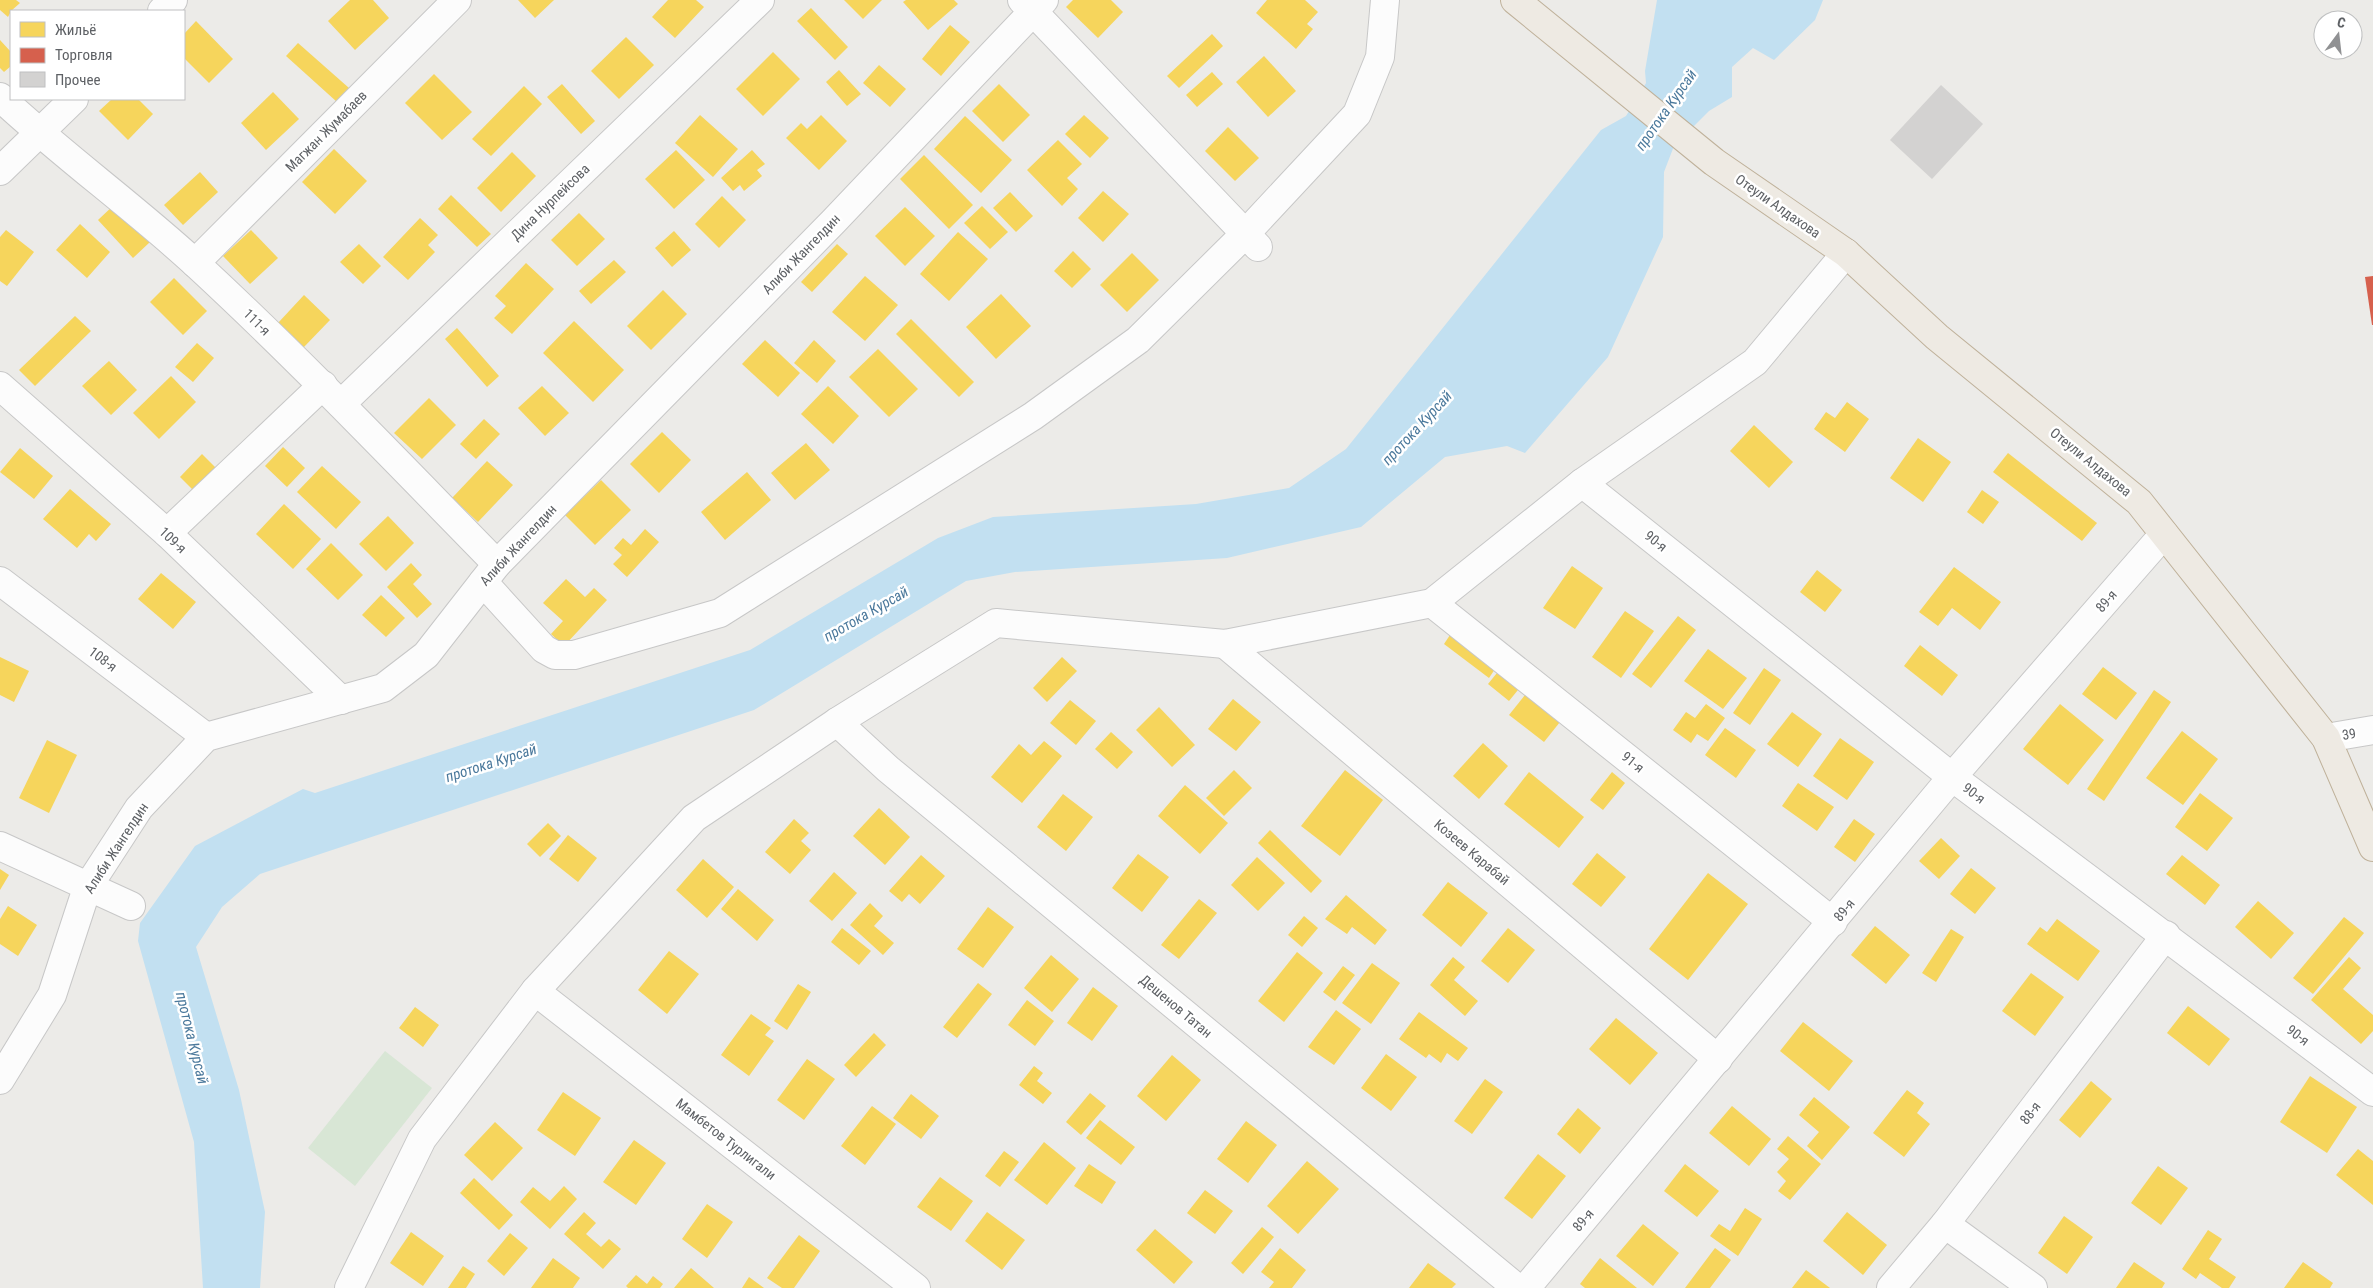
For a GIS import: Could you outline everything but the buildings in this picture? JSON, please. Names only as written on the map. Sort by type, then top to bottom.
[{"type":"highway","name":"Отеули Алдахова","points":[[1515,0],[1714,162],[1846,253],[1937,337],[2139,502],[2326,738],[2373,847]]},
{"type":"street","points":[[163,10],[173,0]]},
{"type":"street","name":"Магжан Жумабаев","points":[[195,262],[457,0]]},
{"type":"street","name":"Дина Нурпейсова","points":[[167,533],[332,394],[760,0]]},
{"type":"street","name":"111-я","points":[[0,97],[39,134],[195,262],[332,394],[490,573],[544,650],[555,655],[574,654],[720,613],[1057,398],[1138,340],[1252,240],[1357,114],[1380,57],[1385,0]]},
{"type":"street","points":[[1033,4],[1252,240]]},
{"type":"street","name":"Алиби Жангелдин","points":[[0,1080],[52,995],[87,888],[139,808],[206,738],[382,688],[426,655],[490,573],[833,222],[1033,4]]},
{"type":"street","points":[[0,171],[73,100]]},
{"type":"street","points":[[348,1288],[422,1139],[535,991],[694,818],[837,722],[996,623],[1225,644],[1432,602],[1582,483],[1755,362],[1846,253]]},
{"type":"street","name":"109-я","points":[[0,386],[167,533],[341,700]]},
{"type":"street","name":"90-я","points":[[1582,483],[1952,777],[2166,935],[2373,1092]]},
{"type":"street","name":"89-я","points":[[1526,1288],[1952,777],[2164,534]]},
{"type":"street","name":"108-я","points":[[0,581],[206,738]]},
{"type":"street","name":"91-я","points":[[1432,602],[1833,922]]},
{"type":"street","name":"Козеев Карабай","points":[[1225,644],[1718,1059]]},
{"type":"street","name":"Дешенов Татан","points":[[837,722],[896,775],[1517,1288]]},
{"type":"street","name":"39","points":[[2326,738],[2373,730]]},
{"type":"street","points":[[0,846],[87,888],[131,906]]},
{"type":"street","name":"88-я","points":[[1891,1288],[1945,1224],[2166,935]]},
{"type":"street","name":"Мамбетов Турлигали","points":[[535,991],[916,1288]]},
{"type":"street","points":[[1945,1224],[2033,1288]]},
{"type":"green space","points":[[385,1051],[432,1088],[355,1186],[308,1148]]},
{"type":"water","name":"протока Курсай","points":[[1657,0],[1823,0],[1815,20],[1774,60],[1753,48],[1732,67],[1732,97],[1709,111],[1674,146],[1664,172],[1663,237],[1608,357],[1525,453],[1507,446],[1445,457],[1361,527],[1227,558],[1015,572],[966,581],[754,710],[260,874],[222,907],[196,947],[239,1090],[265,1212],[260,1288],[203,1288],[194,1142],[138,941],[140,923],[195,846],[303,789],[315,793],[750,650],[938,538],[993,517],[1196,504],[1289,488],[1346,449],[1601,130],[1626,116],[1646,83],[1645,71]]}]
